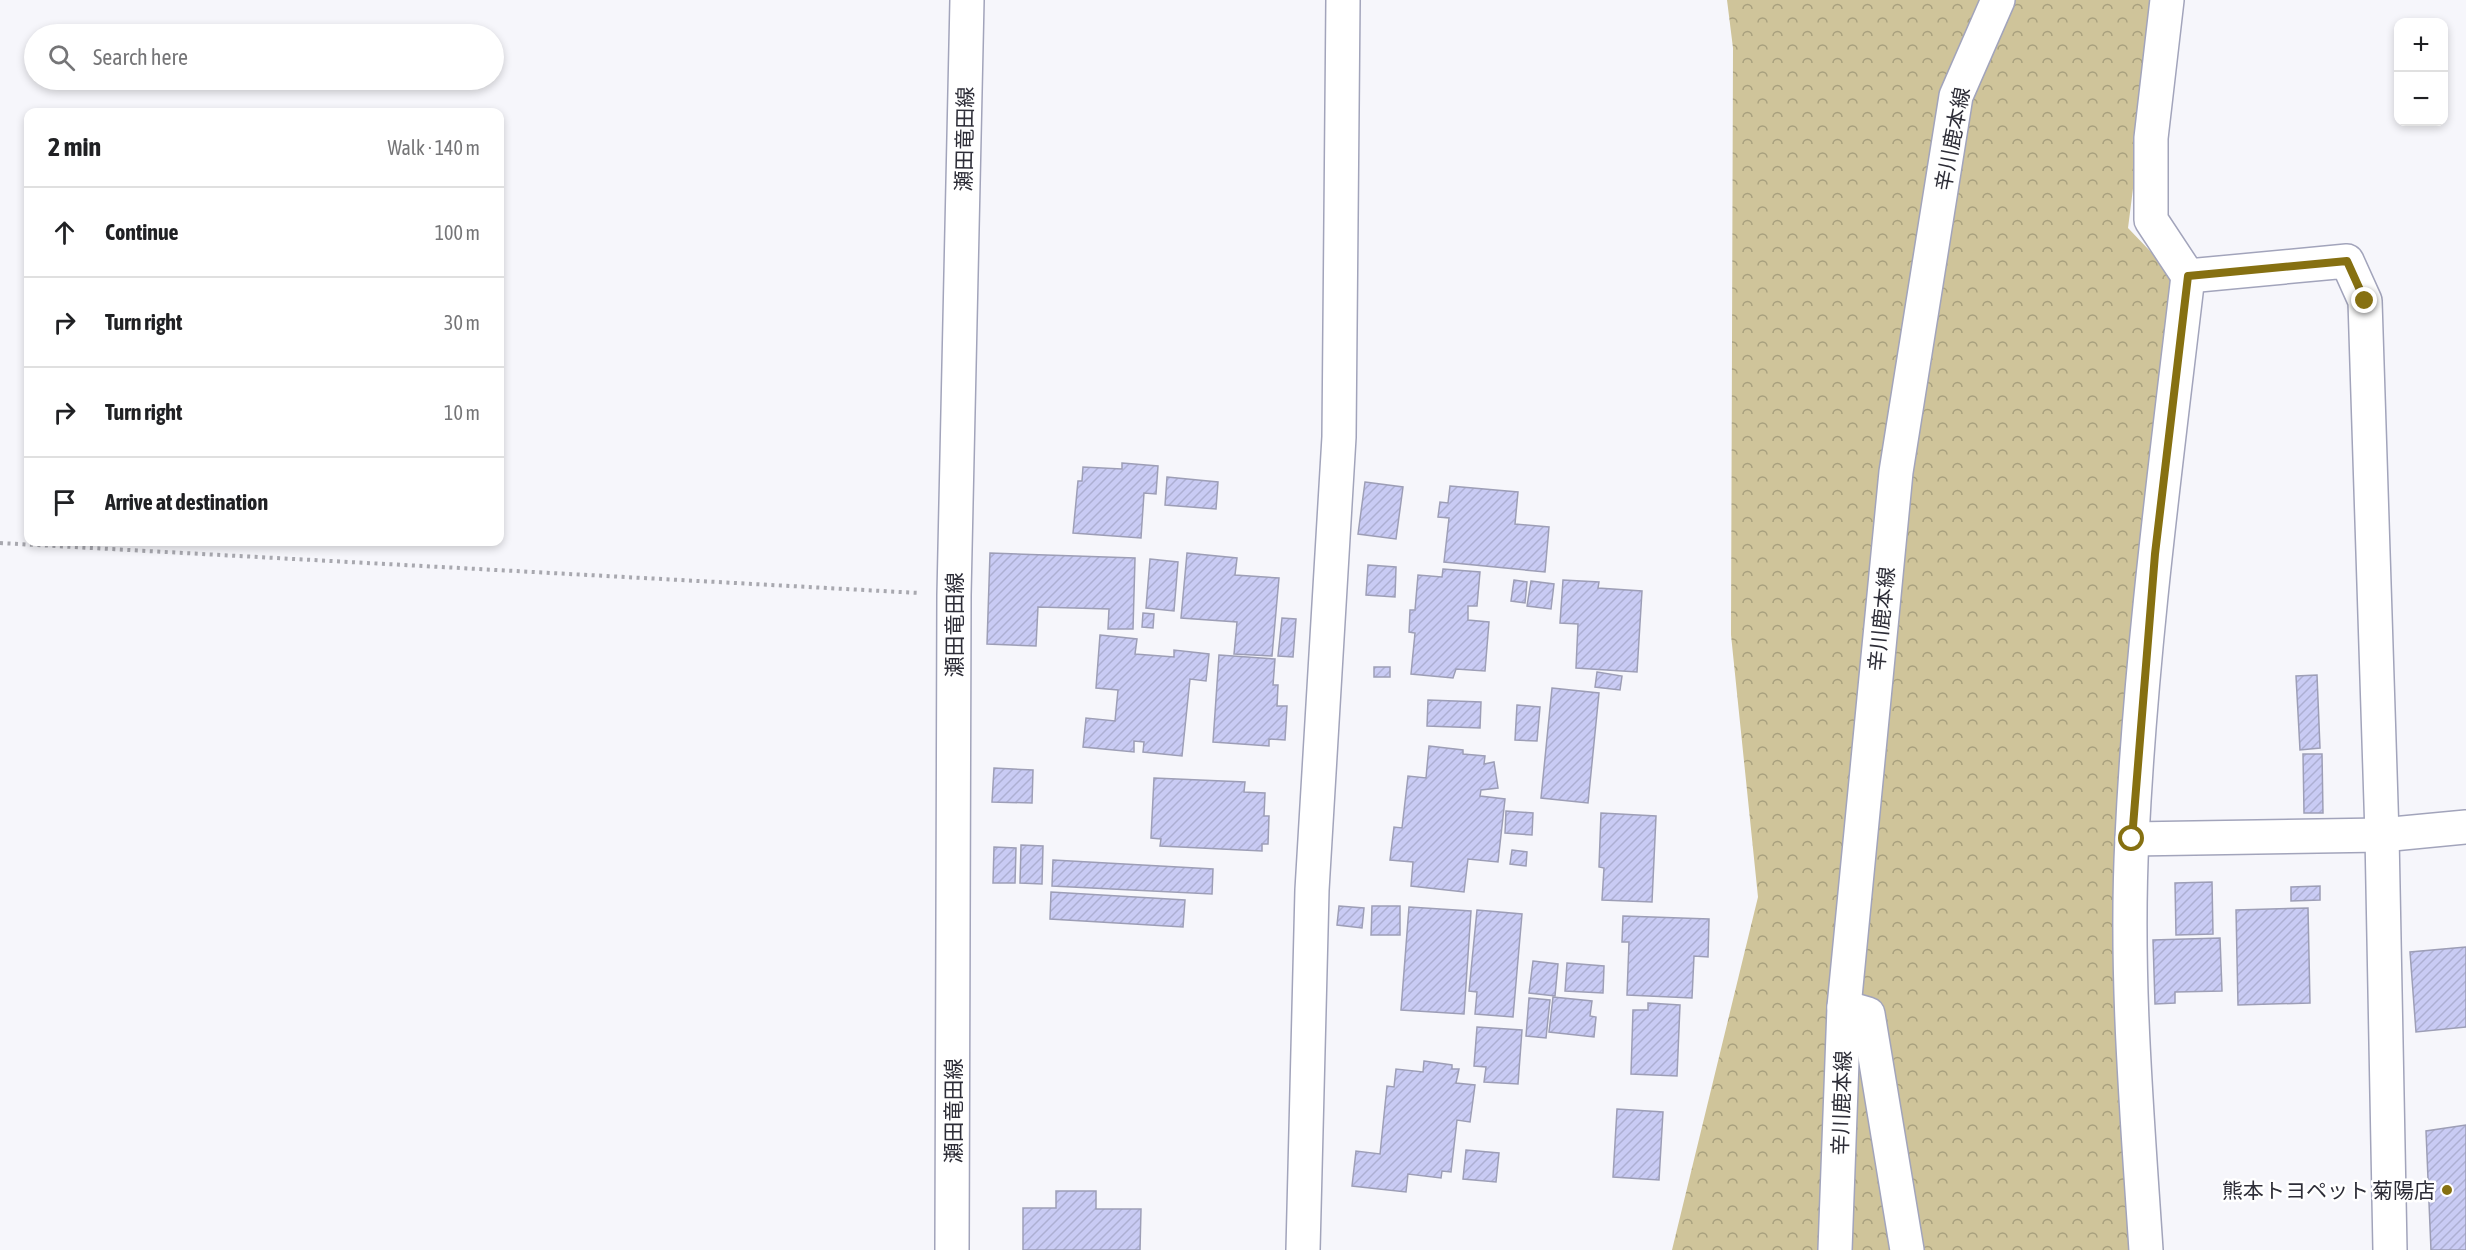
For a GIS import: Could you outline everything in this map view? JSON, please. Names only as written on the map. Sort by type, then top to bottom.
[{"type":"street","name":"瀬田竜田線","points":[[952,1250],[954,595],[966,0]]},
{"type":"street","points":[[1303,1250],[1312,890],[1339,437],[1343,0]]},
{"type":"street","name":"辛川鹿本線","points":[[1835,1250],[1844,1007],[1896,472],[1956,96],[1998,0]]},
{"type":"street","points":[[2146,1250],[2132,1024],[2132,839],[2155,554],[2188,276],[2151,220],[2151,138],[2167,0]]},
{"type":"street","points":[[2188,276],[2347,261],[2365,301],[2382,835],[2390,1250]]},
{"type":"street","points":[[2132,839],[2382,835],[2466,827]]},
{"type":"street","points":[[1844,1007],[1868,1014],[1907,1250]]},
{"type":"path","points":[[0,543],[24,544]]},
{"type":"path","points":[[55,546],[954,595]]},
{"type":"green space","points":[[1727,0],[2157,0],[2128,228],[2176,278],[2134,636],[2134,1250],[1672,1250],[1758,897],[1731,635],[1733,48]]},
{"type":"building","points":[[1122,463],[1158,466],[1156,494],[1144,493],[1141,538],[1073,533],[1078,481],[1082,481],[1083,467],[1122,469]]},
{"type":"building","points":[[1167,477],[1218,482],[1216,509],[1165,505]]},
{"type":"building","points":[[1365,482],[1403,487],[1396,539],[1358,534]]},
{"type":"building","points":[[1450,486],[1518,492],[1515,524],[1549,527],[1545,572],[1444,562],[1449,518],[1438,517],[1440,502],[1448,503]]},
{"type":"building","points":[[990,553],[1135,558],[1133,629],[1108,629],[1109,609],[1038,607],[1036,646],[987,644]]},
{"type":"building","points":[[1187,553],[1237,558],[1235,575],[1279,578],[1272,656],[1234,654],[1237,622],[1181,618]]},
{"type":"building","points":[[1150,559],[1178,562],[1174,611],[1146,608]]},
{"type":"building","points":[[1368,565],[1396,567],[1395,597],[1366,595]]},
{"type":"building","points":[[1443,569],[1480,572],[1477,606],[1468,606],[1468,620],[1489,622],[1485,671],[1456,669],[1453,678],[1411,674],[1415,633],[1409,632],[1410,610],[1415,610],[1418,575],[1442,577]]},
{"type":"building","points":[[1514,580],[1527,582],[1525,603],[1511,601]]},
{"type":"building","points":[[1563,580],[1599,582],[1598,588],[1642,591],[1637,672],[1576,668],[1578,624],[1560,623]]},
{"type":"building","points":[[1531,581],[1554,584],[1551,609],[1527,606]]},
{"type":"building","points":[[1143,613],[1154,614],[1153,628],[1142,627]]},
{"type":"building","points":[[1282,618],[1296,619],[1293,657],[1278,656]]},
{"type":"building","points":[[1100,635],[1137,639],[1135,654],[1174,657],[1174,650],[1209,654],[1206,681],[1190,679],[1182,756],[1143,752],[1144,742],[1134,741],[1134,752],[1083,747],[1086,718],[1115,721],[1118,690],[1096,688]]},
{"type":"building","points":[[1219,655],[1275,659],[1273,685],[1278,685],[1277,706],[1287,706],[1285,740],[1269,739],[1269,746],[1213,742]]},
{"type":"building","points":[[1374,667],[1390,667],[1390,677],[1374,677]]},
{"type":"building","points":[[1597,672],[1622,676],[1620,690],[1595,687]]},
{"type":"building","points":[[2317,675],[2320,748],[2300,750],[2296,676]]},
{"type":"building","points":[[1552,688],[1599,693],[1588,803],[1541,798]]},
{"type":"building","points":[[1428,700],[1481,702],[1480,728],[1427,726]]},
{"type":"building","points":[[1517,705],[1540,707],[1537,741],[1515,740]]},
{"type":"building","points":[[1429,746],[1463,750],[1463,754],[1485,756],[1484,764],[1494,762],[1498,788],[1481,790],[1480,796],[1505,799],[1498,862],[1468,859],[1464,892],[1411,886],[1413,862],[1390,860],[1394,827],[1402,828],[1408,776],[1426,778]]},
{"type":"building","points":[[2303,754],[2322,754],[2323,813],[2304,813]]},
{"type":"building","points":[[994,768],[1033,770],[1032,803],[992,802]]},
{"type":"building","points":[[1154,778],[1245,782],[1244,792],[1265,793],[1264,816],[1269,816],[1268,844],[1262,844],[1262,851],[1160,846],[1161,839],[1151,838]]},
{"type":"building","points":[[1506,811],[1533,813],[1532,835],[1505,833]]},
{"type":"building","points":[[1601,813],[1656,816],[1652,902],[1602,900],[1604,868],[1599,867]]},
{"type":"building","points":[[1021,845],[1043,846],[1042,884],[1020,883]]},
{"type":"building","points":[[994,847],[1016,848],[1015,883],[993,883]]},
{"type":"building","points":[[1512,850],[1527,852],[1526,866],[1510,864]]},
{"type":"building","points":[[1053,860],[1213,869],[1212,894],[1052,886]]},
{"type":"building","points":[[2212,882],[2213,934],[2176,935],[2175,883]]},
{"type":"building","points":[[2320,886],[2320,900],[2291,901],[2291,887]]},
{"type":"building","points":[[1051,892],[1185,900],[1183,927],[1050,919]]},
{"type":"building","points":[[1339,906],[1364,908],[1362,928],[1337,925]]},
{"type":"building","points":[[1372,906],[1400,906],[1400,935],[1371,935]]},
{"type":"building","points":[[1409,907],[1471,911],[1464,1014],[1401,1010]]},
{"type":"building","points":[[2308,908],[2310,1003],[2238,1005],[2236,910]]},
{"type":"building","points":[[1477,910],[1522,914],[1513,1017],[1475,1014],[1477,992],[1469,991]]},
{"type":"building","points":[[1623,916],[1709,919],[1708,957],[1694,956],[1692,998],[1627,995],[1629,942],[1622,942]]},
{"type":"building","points":[[2220,938],[2222,991],[2175,992],[2175,1003],[2155,1004],[2153,940]]},
{"type":"building","points":[[2466,947],[2466,1027],[2416,1032],[2410,952]]},
{"type":"building","points":[[1533,961],[1558,964],[1555,996],[1529,993]]},
{"type":"building","points":[[1567,963],[1604,966],[1603,993],[1565,991]]},
{"type":"building","points":[[1553,997],[1592,1001],[1590,1016],[1596,1017],[1594,1037],[1549,1032]]},
{"type":"building","points":[[1529,998],[1550,1000],[1546,1038],[1526,1036]]},
{"type":"building","points":[[1648,1003],[1680,1005],[1677,1076],[1631,1074],[1633,1010],[1648,1010]]},
{"type":"building","points":[[1477,1027],[1522,1030],[1518,1084],[1484,1082],[1486,1067],[1474,1066]]},
{"type":"building","points":[[1424,1061],[1452,1065],[1452,1069],[1459,1069],[1456,1083],[1475,1085],[1470,1122],[1457,1120],[1451,1172],[1442,1171],[1441,1178],[1408,1174],[1406,1192],[1352,1186],[1356,1151],[1380,1154],[1387,1086],[1394,1087],[1396,1069],[1423,1072]]},
{"type":"building","points":[[1617,1109],[1663,1112],[1659,1180],[1613,1177]]},
{"type":"building","name":"熊本トヨペット 菊陽店","points":[[2466,1125],[2466,1250],[2431,1250],[2426,1131]]},
{"type":"building","points":[[1466,1150],[1499,1153],[1496,1182],[1463,1179]]},
{"type":"building","points":[[1056,1191],[1096,1191],[1096,1209],[1141,1209],[1140,1250],[1023,1250],[1023,1208],[1056,1208]]},
{"type":"place","name":"熊本トヨペット 菊陽店","points":[[2447,1190]]},
{"type":"route","points":[[2132,839],[2155,554],[2188,276],[2347,261],[2365,301]]}]
